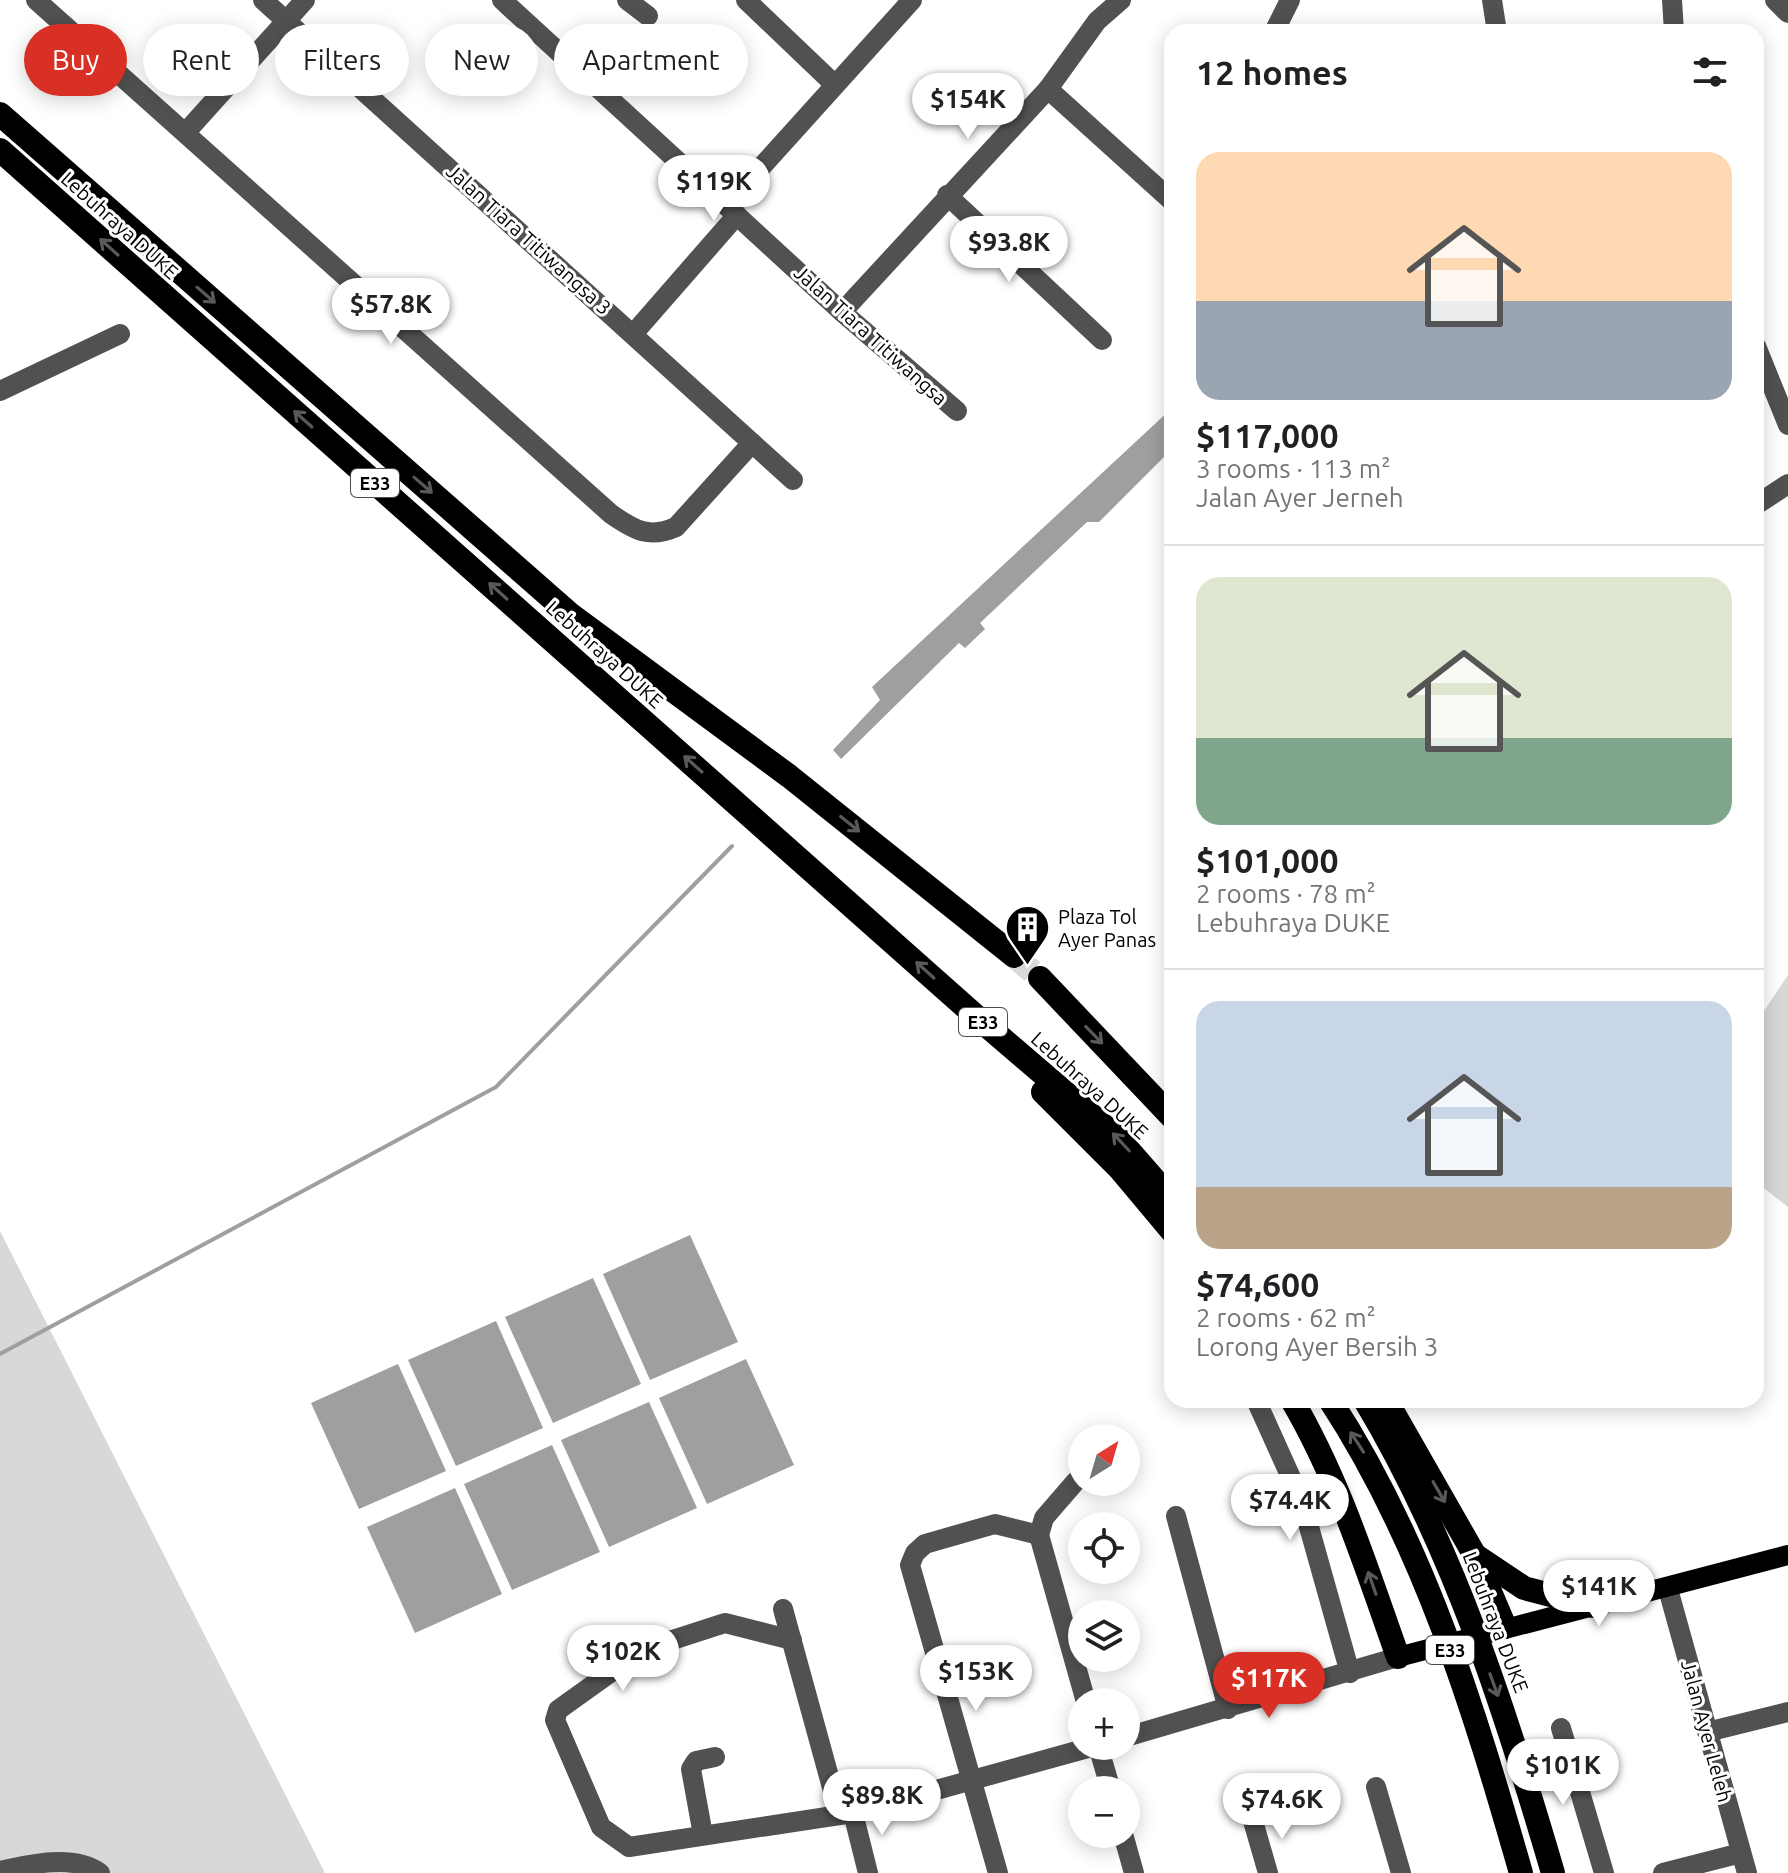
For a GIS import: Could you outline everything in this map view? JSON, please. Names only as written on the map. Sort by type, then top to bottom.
[{"type":"highway","name":"Lebuhraya DUKE","points":[[0,114],[571,615],[789,776],[1014,956]]},
{"type":"highway","name":"Lebuhraya DUKE","points":[[0,150],[979,1019],[1117,1137],[1164,1191]]},
{"type":"highway","name":"Lebuhraya DUKE","points":[[1040,978],[1164,1109]]},
{"type":"highway","points":[[979,1019],[1046,1095],[1120,1169],[1164,1221]]},
{"type":"highway","points":[[1297,1408],[1311,1433],[1357,1542],[1398,1657]]},
{"type":"highway","name":"E33","points":[[1335,1408],[1364,1452],[1418,1561],[1483,1740],[1521,1873]]},
{"type":"highway","name":"Lebuhraya DUKE","points":[[1370,1408],[1404,1466],[1447,1560],[1513,1735],[1553,1873]]},
{"type":"highway","points":[[1391,1408],[1474,1554],[1505,1627]]},
{"type":"highway","points":[[1474,1554],[1524,1588],[1593,1606]]},
{"type":"main road","points":[[1398,1657],[1505,1627],[1668,1589],[1788,1555]]},
{"type":"street","points":[[36,0],[611,514],[638,533],[660,534],[676,527],[752,443]]},
{"type":"street","name":"Jalan Tiara Titiwangsa 3","points":[[263,0],[793,480]]},
{"type":"street","points":[[186,132],[305,0]]},
{"type":"street","name":"Jalan Tiara Titiwangsa","points":[[502,0],[842,312],[957,411]]},
{"type":"street","points":[[627,0],[648,16]]},
{"type":"street","points":[[746,0],[834,84]]},
{"type":"street","points":[[634,333],[834,84],[912,0]]},
{"type":"street","points":[[842,312],[1048,89],[1097,21],[1121,0]]},
{"type":"street","points":[[1278,24],[1290,0]]},
{"type":"street","points":[[1492,0],[1496,24]]},
{"type":"street","points":[[1672,0],[1674,24]]},
{"type":"street","points":[[1775,0],[1788,13]]},
{"type":"street","points":[[1048,89],[1164,194]]},
{"type":"street","points":[[947,195],[1102,340]]},
{"type":"street","points":[[0,391],[120,334]]},
{"type":"street","points":[[1764,366],[1788,425]]},
{"type":"street","points":[[1764,500],[1788,484]]},
{"type":"street","points":[[1260,1408],[1302,1502],[1350,1673]]},
{"type":"street","points":[[1068,1490],[1044,1518],[1039,1535],[1082,1688]]},
{"type":"street","points":[[1176,1516],[1228,1709]]},
{"type":"street","points":[[998,1873],[910,1565],[915,1553],[925,1544],[995,1524],[1039,1535]]},
{"type":"street","name":"Jalan Ayer Leleh","points":[[1668,1589],[1744,1863]]},
{"type":"street","points":[[783,1609],[846,1813],[868,1873]]},
{"type":"street","points":[[792,1640],[725,1623],[657,1645],[632,1657],[558,1710],[555,1720],[601,1827],[629,1847],[663,1844],[846,1813],[1068,1754]]},
{"type":"street","points":[[1140,1733],[1398,1657]]},
{"type":"street","points":[[1707,1732],[1788,1712]]},
{"type":"street","points":[[1561,1728],[1604,1873]]},
{"type":"street","points":[[703,1835],[691,1769],[696,1761],[715,1757]]},
{"type":"street","points":[[1376,1787],[1401,1873]]},
{"type":"street","points":[[1253,1821],[1268,1873]]},
{"type":"street","points":[[1127,1848],[1134,1873]]},
{"type":"street","points":[[0,1871],[60,1862],[92,1867],[100,1873]]},
{"type":"street","points":[[1663,1873],[1744,1863]]},
{"type":"shaded area","points":[[1164,415],[1164,457],[1099,522],[1087,522],[980,623],[985,629],[965,648],[959,643],[841,759],[833,750],[880,700],[872,687]]},
{"type":"shaded area","points":[[1788,975],[1788,1207],[1764,1188],[1764,1011]]},
{"type":"shaded area","points":[[0,1231],[325,1873],[0,1873]]},
{"type":"shaded area","points":[[690,1235],[738,1342],[650,1380],[603,1274]]},
{"type":"shaded area","points":[[593,1278],[641,1384],[553,1423],[505,1317]]},
{"type":"shaded area","points":[[496,1321],[543,1428],[456,1466],[408,1360]]},
{"type":"shaded area","points":[[746,1359],[794,1465],[707,1504],[659,1398]]},
{"type":"shaded area","points":[[398,1364],[446,1471],[359,1509],[311,1403]]},
{"type":"shaded area","points":[[649,1402],[697,1508],[609,1547],[561,1440]]},
{"type":"shaded area","points":[[552,1445],[600,1552],[512,1590],[464,1484]]},
{"type":"shaded area","points":[[455,1488],[502,1594],[415,1633],[367,1527]]},
{"type":"waterway","points":[[0,1354],[496,1087],[732,846]]},
{"type":"tunnel","points":[[1014,956],[1040,978]]},
{"type":"place","name":"Plaza Tol Ayer Panas","points":[[1027,967]]}]
